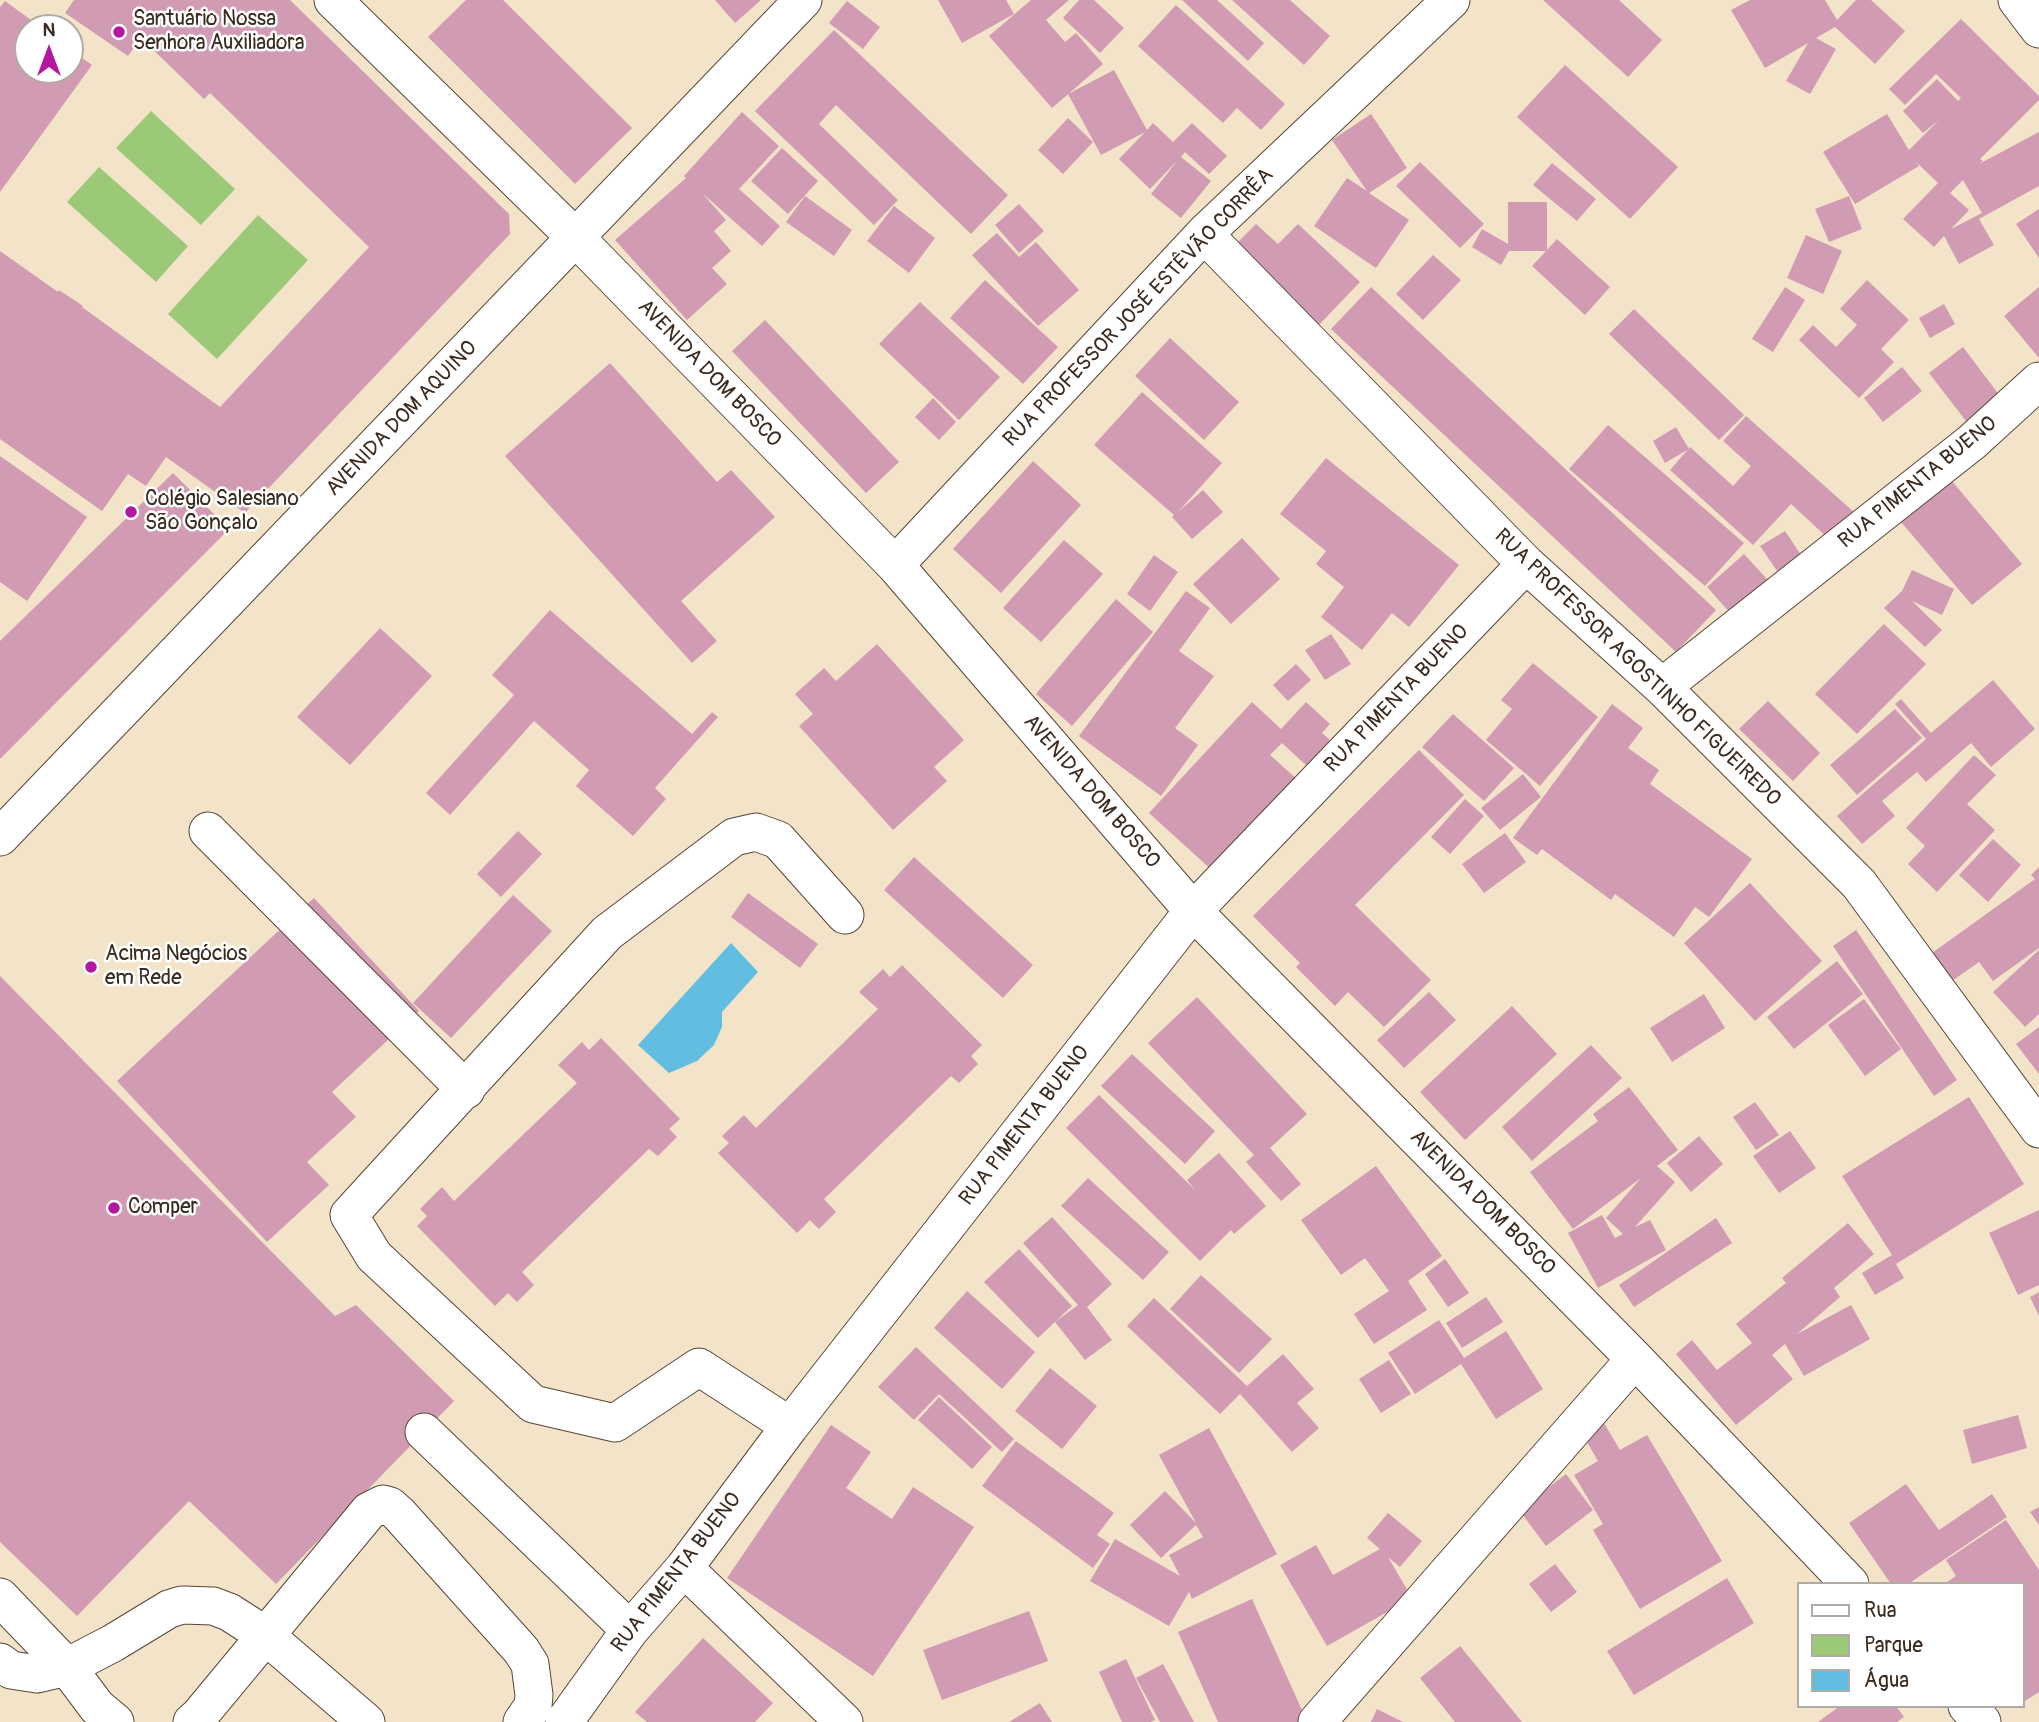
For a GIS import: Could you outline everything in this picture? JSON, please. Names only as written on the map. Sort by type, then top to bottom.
[{"type":"street","name":"AVENIDA DOM BOSCO","points":[[333,0],[576,238],[895,565],[1194,911],[1636,1359],[1848,1582]]},
{"type":"street","name":"AVENIDA DOM AQUINO","points":[[0,837],[803,0]]},
{"type":"street","name":"RUA PROFESSOR JOSÉ ESTÊVÃO CORRÊA","points":[[895,565],[1204,234],[1451,0]]},
{"type":"street","points":[[2017,0],[2039,29]]},
{"type":"street","name":"RUA PROFESSOR AGOSTINHO FIGUEIREDO","points":[[1204,234],[1526,564],[1662,687],[1859,884],[2039,1129]]},
{"type":"street","name":"RUA PIMENTA BUENO","points":[[1662,687],[1972,442],[2039,381]]},
{"type":"street","name":"RUA PIMENTA BUENO","points":[[564,1722],[630,1630],[684,1568],[790,1426],[1194,911],[1526,564]]},
{"type":"street","points":[[208,831],[466,1090]]},
{"type":"street","points":[[790,1426],[699,1367],[615,1423],[533,1404],[374,1255],[349,1214],[466,1090],[607,933],[734,837],[756,832],[778,841],[845,915]]},
{"type":"street","points":[[1317,1722],[1636,1359]]},
{"type":"street","points":[[424,1432],[630,1630]]},
{"type":"street","points":[[192,1722],[200,1716],[369,1511],[383,1504],[399,1514],[521,1650],[530,1664],[533,1706],[522,1722]]},
{"type":"street","points":[[684,1568],[844,1722]]},
{"type":"street","points":[[0,1597],[67,1667],[97,1707],[115,1722]]},
{"type":"street","points":[[0,1662],[11,1670],[37,1674],[67,1667],[169,1609],[182,1605],[214,1606],[229,1612],[265,1635],[366,1722]]},
{"type":"street","points":[[1969,1708],[1982,1722]]},
{"type":"green space","points":[[151,111],[235,189],[201,225],[116,148]]},
{"type":"green space","points":[[99,167],[188,246],[156,282],[67,202]]},
{"type":"green space","points":[[258,215],[308,260],[217,359],[168,314]]},
{"type":"water","points":[[731,943],[758,972],[722,1012],[722,1027],[714,1045],[697,1061],[669,1073],[638,1045]]},
{"type":"building","points":[[74,0],[290,0],[509,214],[510,234],[245,513],[166,457],[146,486],[128,474],[102,511],[0,439],[0,251],[58,292],[59,290],[83,306],[220,407],[369,247],[210,93],[204,99],[141,38],[128,56],[84,26],[84,14],[65,13]]},
{"type":"building","points":[[466,0],[503,0],[632,128],[575,184],[428,37]]},
{"type":"building","points":[[715,0],[761,0],[735,23]]},
{"type":"building","points":[[938,0],[1006,0],[1014,14],[962,43]]},
{"type":"building","points":[[1031,0],[1069,0],[1046,20],[1065,42],[1076,33],[1103,64],[1052,108],[989,36]]},
{"type":"building","points":[[1079,0],[1094,0],[1124,28],[1100,53],[1063,18]]},
{"type":"building","points":[[1182,0],[1217,0],[1264,43],[1248,61]]},
{"type":"building","points":[[1232,0],[1290,0],[1330,36],[1304,65]]},
{"type":"building","points":[[1543,0],[1619,0],[1662,40],[1628,77]]},
{"type":"building","points":[[1750,0],[1825,0],[1837,20],[1856,0],[1871,0],[1905,31],[1875,64],[1835,27],[1816,38],[1836,49],[1810,94],[1786,81],[1808,43],[1765,68],[1731,10]]},
{"type":"building","points":[[5,1],[23,14],[14,14],[14,84],[78,84],[0,192],[0,7]]},
{"type":"building","points":[[847,1],[880,27],[863,49],[829,23]]},
{"type":"building","points":[[1176,5],[1285,104],[1261,130],[1237,108],[1223,123],[1138,46]]},
{"type":"building","points":[[1961,19],[2039,96],[2039,100],[1980,159],[1983,161],[1979,164],[2039,132],[2039,186],[1979,219],[1994,245],[1959,264],[1944,236],[1934,247],[1903,219],[1938,183],[1915,161],[1919,166],[1855,204],[1823,152],[1887,114],[1909,150],[1939,120],[1923,133],[1903,111],[1937,79],[1958,101],[1961,98],[1936,74],[1905,105],[1889,89]],"holes":[[[1963,180],[1982,213],[1951,229],[1969,210],[1950,193]]]},
{"type":"building","points":[[834,30],[1008,195],[971,234],[836,105],[819,124],[898,200],[874,225],[755,111]]},
{"type":"building","points":[[84,59],[92,65],[84,76]]},
{"type":"building","points":[[1565,65],[1678,167],[1630,219],[1517,117]]},
{"type":"building","points":[[1114,70],[1147,130],[1153,123],[1173,142],[1192,123],[1227,156],[1209,174],[1185,152],[1181,157],[1211,181],[1181,218],[1151,194],[1178,160],[1150,189],[1119,159],[1145,132],[1101,155],[1068,94]]},
{"type":"building","points":[[742,112],[779,146],[739,189],[780,226],[762,246],[702,193],[726,220],[714,231],[731,251],[712,268],[727,284],[687,320],[615,240],[686,178],[684,176]]},
{"type":"building","points":[[1371,114],[1407,168],[1369,193],[1409,220],[1376,268],[1314,226],[1347,178],[1367,191],[1332,140]]},
{"type":"building","points":[[1068,118],[1093,142],[1063,174],[1038,150]]},
{"type":"building","points":[[782,148],[818,181],[788,214],[751,181]]},
{"type":"building","points":[[1420,162],[1484,224],[1460,248],[1396,186]]},
{"type":"building","points":[[1552,163],[1596,199],[1577,221],[1533,185]]},
{"type":"building","points":[[805,196],[852,230],[834,256],[786,222]]},
{"type":"building","points":[[1849,196],[1862,229],[1829,242],[1815,209]]},
{"type":"building","points":[[1508,202],[1547,202],[1547,250],[1557,239],[1610,287],[1585,315],[1532,266],[1546,251],[1509,251],[1501,265],[1472,247],[1482,229],[1508,244]]},
{"type":"building","points":[[1019,204],[1044,231],[1019,253],[995,225]]},
{"type":"building","points":[[894,206],[935,238],[909,273],[867,241]]},
{"type":"building","points":[[2039,209],[2039,258],[2016,224]]},
{"type":"building","points":[[1256,224],[1278,244],[1298,224],[1360,282],[1316,328],[1231,249]]},
{"type":"building","points":[[997,233],[1019,257],[1036,242],[1079,290],[1038,326],[972,255]]},
{"type":"building","points":[[1806,235],[1842,251],[1823,294],[1787,278]]},
{"type":"building","points":[[1433,255],[1461,280],[1423,320],[1396,294]]},
{"type":"building","points":[[985,280],[1058,347],[1023,384],[950,318]]},
{"type":"building","points":[[1867,280],[1909,320],[1881,349],[1894,362],[1859,398],[1799,340],[1813,325],[1836,347],[1857,325],[1840,309]]},
{"type":"building","points":[[1371,287],[1716,610],[1676,652],[1331,329]]},
{"type":"building","points":[[1785,287],[1805,300],[1773,352],[1752,339]]},
{"type":"building","points":[[2039,287],[2039,358],[2004,316]]},
{"type":"building","points":[[920,302],[1000,377],[959,420],[879,344]]},
{"type":"building","points":[[1944,304],[1955,324],[1930,338],[1919,318]]},
{"type":"building","points":[[1634,309],[1744,415],[1719,440],[1609,334]]},
{"type":"building","points":[[765,320],[899,462],[866,493],[732,351]]},
{"type":"building","points":[[1170,338],[1239,402],[1204,440],[1135,376]]},
{"type":"building","points":[[1963,347],[2003,400],[1969,425],[1929,373]]},
{"type":"building","points":[[610,363],[717,482],[731,470],[775,517],[681,601],[717,641],[692,663],[505,456]]},
{"type":"building","points":[[1902,367],[1922,391],[1883,422],[1864,398]]},
{"type":"building","points":[[1142,392],[1222,463],[1178,512],[1203,490],[1223,512],[1192,539],[1172,517],[1174,515],[1094,445]]},
{"type":"building","points":[[933,398],[956,422],[939,440],[915,417]]},
{"type":"building","points":[[1746,416],[1855,513],[1830,540],[1791,504],[1753,545],[1670,470],[1690,447],[1733,486],[1751,466],[1723,441]]},
{"type":"building","points":[[1608,425],[1744,543],[1705,586],[1569,469]]},
{"type":"building","points":[[1676,427],[1689,449],[1665,463],[1653,441]]},
{"type":"building","points":[[0,456],[87,517],[27,601],[0,582]]},
{"type":"building","points":[[1326,458],[1459,565],[1409,627],[1392,613],[1362,650],[1321,617],[1344,587],[1316,564],[1326,551],[1280,514]]},
{"type":"building","points":[[1033,461],[1081,505],[1001,593],[953,549]]},
{"type":"building","points":[[173,473],[229,529],[0,759],[0,641]]},
{"type":"building","points":[[1951,480],[2022,564],[1972,605],[1901,522]]},
{"type":"building","points":[[1785,531],[1801,555],[1777,571],[1760,546]]},
{"type":"building","points":[[1242,538],[1280,579],[1231,624],[1193,584]]},
{"type":"building","points":[[1064,540],[1103,574],[1041,642],[1003,608]]},
{"type":"building","points":[[1744,554],[1777,590],[1739,623],[1707,587]]},
{"type":"building","points":[[1154,555],[1178,572],[1150,611],[1127,594]]},
{"type":"building","points":[[1912,570],[1954,589],[1942,615],[1912,601],[1942,630],[1925,647],[1884,608],[1902,591]]},
{"type":"building","points":[[1186,591],[1210,608],[1179,651],[1214,676],[1175,728],[1198,745],[1161,796],[1079,736]]},
{"type":"building","points":[[1116,599],[1153,632],[1072,726],[1036,694]]},
{"type":"building","points":[[550,610],[692,734],[712,712],[718,717],[655,788],[666,799],[633,836],[576,786],[589,770],[534,721],[450,815],[426,793],[514,695],[492,675]]},
{"type":"building","points":[[1884,624],[1926,664],[1857,734],[1815,694]]},
{"type":"building","points":[[380,628],[432,676],[350,765],[297,717]]},
{"type":"building","points":[[1331,634],[1351,664],[1325,680],[1305,650]]},
{"type":"building","points":[[877,644],[964,740],[934,767],[947,781],[893,830],[799,726],[813,714],[795,694],[824,668],[836,681]]},
{"type":"building","points":[[1533,663],[1598,717],[1540,786],[1486,740],[1512,709],[1501,700]]},
{"type":"building","points":[[1296,664],[1311,680],[1288,701],[1273,685]]},
{"type":"building","points":[[1993,680],[2035,729],[1991,767],[1971,743],[1926,782],[1917,772],[1882,801],[1895,816],[1862,844],[1837,816],[1926,739],[1895,704],[1901,699],[1931,733]]},
{"type":"building","points":[[1768,701],[1820,753],[1793,781],[1739,729]]},
{"type":"building","points":[[1252,702],[1281,729],[1306,702],[1330,724],[1322,733],[1330,740],[1308,767],[1282,743],[1270,755],[1299,781],[1215,873],[1149,813]]},
{"type":"building","points":[[1612,704],[1643,728],[1628,748],[1659,770],[1650,784],[1752,859],[1709,917],[1695,907],[1674,937],[1615,894],[1611,900],[1542,849],[1537,855],[1513,838]]},
{"type":"building","points":[[1895,709],[1922,738],[1857,795],[1830,765]]},
{"type":"building","points":[[1453,714],[1514,768],[1484,801],[1422,747]]},
{"type":"building","points":[[1419,750],[1464,795],[1355,905],[1431,980],[1384,1027],[1348,992],[1335,1006],[1296,967],[1300,963],[1253,916]]},
{"type":"building","points":[[1974,755],[1996,775],[1967,804],[1995,830],[1937,892],[1908,864],[1925,846],[1906,828]]},
{"type":"building","points":[[1523,774],[1541,797],[1500,830],[1481,808]]},
{"type":"building","points":[[1465,799],[1484,816],[1450,854],[1431,837]]},
{"type":"building","points":[[518,831],[542,854],[501,897],[477,874]]},
{"type":"building","points":[[1505,833],[1526,862],[1484,893],[1462,864]]},
{"type":"building","points":[[1993,839],[2021,865],[1988,902],[1959,875]]},
{"type":"building","points":[[914,857],[1033,965],[1003,998],[884,890]]},
{"type":"building","points":[[2039,867],[2039,948],[1993,981],[1979,962],[1952,981],[1932,953],[2035,879],[2031,875]]},
{"type":"building","points":[[1750,883],[1822,961],[1755,1021],[1684,943]]},
{"type":"building","points":[[748,893],[818,944],[800,968],[731,917]]},
{"type":"building","points":[[513,895],[552,931],[451,1038],[413,1003]]},
{"type":"building","points":[[314,898],[419,1011],[332,1092],[356,1117],[307,1162],[329,1185],[267,1242],[117,1081]]},
{"type":"building","points":[[1856,930],[1957,1080],[1934,1096],[1833,946]]},
{"type":"building","points":[[2039,950],[2039,1014],[2025,1027],[1993,992]]},
{"type":"building","points":[[1837,961],[1863,994],[1794,1049],[1767,1017]]},
{"type":"building","points":[[902,965],[982,1045],[971,1056],[978,1064],[959,1083],[951,1076],[824,1199],[836,1212],[819,1229],[810,1220],[797,1233],[718,1153],[729,1143],[722,1136],[744,1115],[756,1128],[878,1009],[859,992],[883,969],[890,977]]},
{"type":"building","name":"Comper","points":[[0,976],[335,1316],[356,1305],[454,1401],[276,1584],[189,1501],[77,1616],[0,1542]]},
{"type":"building","points":[[1429,992],[1456,1020],[1404,1068],[1377,1040]]},
{"type":"building","points":[[1704,994],[1725,1028],[1672,1062],[1650,1028]]},
{"type":"building","points":[[1197,997],[1307,1114],[1270,1148],[1301,1184],[1281,1201],[1246,1162],[1254,1155],[1148,1043]]},
{"type":"building","points":[[1864,999],[1901,1049],[1865,1076],[1828,1025]]},
{"type":"building","points":[[1512,1006],[1557,1054],[1465,1140],[1420,1092]]},
{"type":"building","points":[[2039,1027],[2039,1074],[2016,1044]]},
{"type":"building","points":[[601,1038],[680,1119],[669,1129],[677,1137],[658,1156],[649,1149],[522,1272],[534,1285],[517,1302],[508,1293],[495,1306],[417,1226],[427,1216],[420,1209],[442,1187],[454,1201],[577,1083],[558,1065],[582,1042],[589,1050]]},
{"type":"building","points":[[1591,1045],[1622,1078],[1532,1161],[1502,1127]]},
{"type":"building","points":[[1132,1054],[1215,1131],[1185,1164],[1101,1086]]},
{"type":"building","points":[[1629,1087],[1678,1150],[1657,1166],[1675,1182],[1635,1227],[1650,1220],[1666,1250],[1598,1288],[1568,1233],[1602,1215],[1615,1238],[1623,1234],[1606,1218],[1641,1178],[1573,1229],[1530,1172],[1598,1121],[1593,1114]]},
{"type":"building","points":[[1099,1095],[1196,1191],[1187,1180],[1219,1153],[1266,1206],[1234,1234],[1231,1230],[1200,1261],[1066,1128]]},
{"type":"building","points":[[1969,1097],[2024,1184],[1896,1264],[1904,1278],[1875,1295],[1862,1273],[1892,1255],[1842,1176]]},
{"type":"building","points":[[1755,1102],[1779,1135],[1756,1150],[1733,1117]]},
{"type":"building","points":[[1790,1131],[1816,1168],[1779,1193],[1753,1156]]},
{"type":"building","points":[[1699,1136],[1723,1164],[1691,1192],[1667,1163]]},
{"type":"building","points":[[1376,1166],[1442,1256],[1408,1281],[1427,1310],[1374,1344],[1354,1314],[1389,1291],[1365,1258],[1341,1275],[1301,1220]]},
{"type":"building","points":[[1088,1178],[1169,1252],[1143,1280],[1061,1206]]},
{"type":"building","points":[[2039,1210],[2039,1285],[2018,1295],[1989,1233]]},
{"type":"building","points":[[1052,1217],[1112,1284],[1087,1307],[1112,1340],[1085,1360],[1055,1322],[1078,1305],[1023,1243]]},
{"type":"building","points":[[1716,1218],[1732,1243],[1634,1307],[1619,1285]]},
{"type":"building","points":[[1848,1223],[1874,1254],[1834,1288],[1840,1297],[1797,1334],[1851,1305],[1870,1339],[1804,1376],[1785,1344],[1772,1355],[1793,1379],[1736,1425],[1676,1354],[1692,1340],[1717,1370],[1752,1343],[1736,1324],[1786,1283],[1782,1278]]},
{"type":"building","points":[[1019,1249],[1072,1306],[1038,1338],[984,1282]]},
{"type":"building","points":[[1445,1259],[1469,1293],[1448,1307],[1425,1274]]},
{"type":"building","points":[[1201,1275],[1272,1339],[1239,1373],[1170,1309]]},
{"type":"building","points":[[967,1291],[1035,1352],[1002,1389],[934,1328]]},
{"type":"building","points":[[2039,1292],[2039,1316],[2030,1297]]},
{"type":"building","points":[[1486,1297],[1503,1322],[1462,1348],[1446,1323]]},
{"type":"building","points":[[1154,1298],[1247,1386],[1283,1354],[1314,1389],[1297,1403],[1319,1428],[1292,1452],[1240,1394],[1220,1414],[1127,1326]]},
{"type":"building","points":[[1439,1320],[1464,1358],[1506,1331],[1543,1389],[1496,1419],[1461,1364],[1415,1394],[1388,1353]]},
{"type":"building","points":[[916,1347],[1014,1439],[1002,1452],[939,1394],[914,1420],[878,1387]]},
{"type":"building","points":[[1389,1360],[1411,1394],[1381,1413],[1359,1379]]},
{"type":"building","points":[[1050,1368],[1097,1406],[1062,1449],[1015,1411]]},
{"type":"building","points":[[939,1397],[992,1447],[972,1469],[918,1420]]},
{"type":"building","points":[[2018,1415],[2027,1448],[1972,1464],[1963,1430]]},
{"type":"building","points":[[1601,1418],[1620,1450],[1647,1435],[1722,1561],[1640,1609],[1593,1530],[1603,1524],[1574,1475],[1598,1461],[1580,1430]]},
{"type":"building","points":[[831,1425],[871,1452],[846,1488],[892,1519],[913,1487],[974,1527],[873,1676],[727,1578]]},
{"type":"building","points":[[1209,1428],[1277,1554],[1192,1599],[1189,1592],[1169,1626],[1090,1581],[1115,1539],[1180,1576],[1169,1555],[1203,1537],[1196,1525],[1161,1558],[1130,1525],[1165,1491],[1196,1523],[1159,1455]]},
{"type":"building","points":[[1016,1441],[1114,1513],[1097,1535],[1110,1544],[1093,1568],[982,1486]]},
{"type":"building","points":[[1566,1474],[1593,1510],[1546,1546],[1519,1510]]},
{"type":"building","points":[[1906,1484],[1939,1530],[1992,1494],[2007,1517],[1911,1582],[1890,1582],[1849,1523]]},
{"type":"building","points":[[2039,1507],[2039,1525],[2030,1512]]},
{"type":"building","points":[[1388,1513],[1422,1541],[1400,1567],[1388,1557],[1412,1598],[1327,1646],[1280,1565],[1316,1545],[1333,1575],[1380,1549],[1367,1538]]},
{"type":"building","points":[[2006,1520],[2039,1570],[2039,1692],[2025,1701],[2025,1582],[1947,1582],[1956,1576],[1946,1560]]},
{"type":"building","points":[[1555,1564],[1577,1592],[1551,1612],[1529,1584]]},
{"type":"building","points":[[1727,1578],[1754,1623],[1634,1695],[1607,1651]]},
{"type":"building","points":[[1252,1599],[1306,1719],[1298,1722],[1218,1722],[1178,1632]]},
{"type":"building","points":[[1029,1611],[1048,1661],[942,1700],[923,1650]]},
{"type":"building","points":[[703,1638],[773,1703],[755,1722],[647,1722],[635,1712]]},
{"type":"building","points":[[1460,1646],[1522,1722],[1455,1722],[1420,1678]]},
{"type":"building","points":[[1126,1659],[1155,1720],[1122,1722],[1099,1672]]},
{"type":"building","points":[[1163,1664],[1194,1722],[1160,1722],[1136,1678]]},
{"type":"building","points":[[1040,1703],[1052,1722],[1009,1722]]},
{"type":"building","points":[[1837,1708],[1897,1708],[1904,1717],[1897,1722],[1818,1722]]},
{"type":"building","points":[[1377,1709],[1403,1722],[1371,1722]]},
{"type":"place","name":"Santuário Nossa Senhora Auxiliadora","points":[[119,32]]},
{"type":"place","name":"Colégio Salesiano São Gonçalo","points":[[131,512]]},
{"type":"place","name":"Acima Negócios em Rede","points":[[91,967]]},
{"type":"place","name":"Comper","points":[[114,1208]]}]
